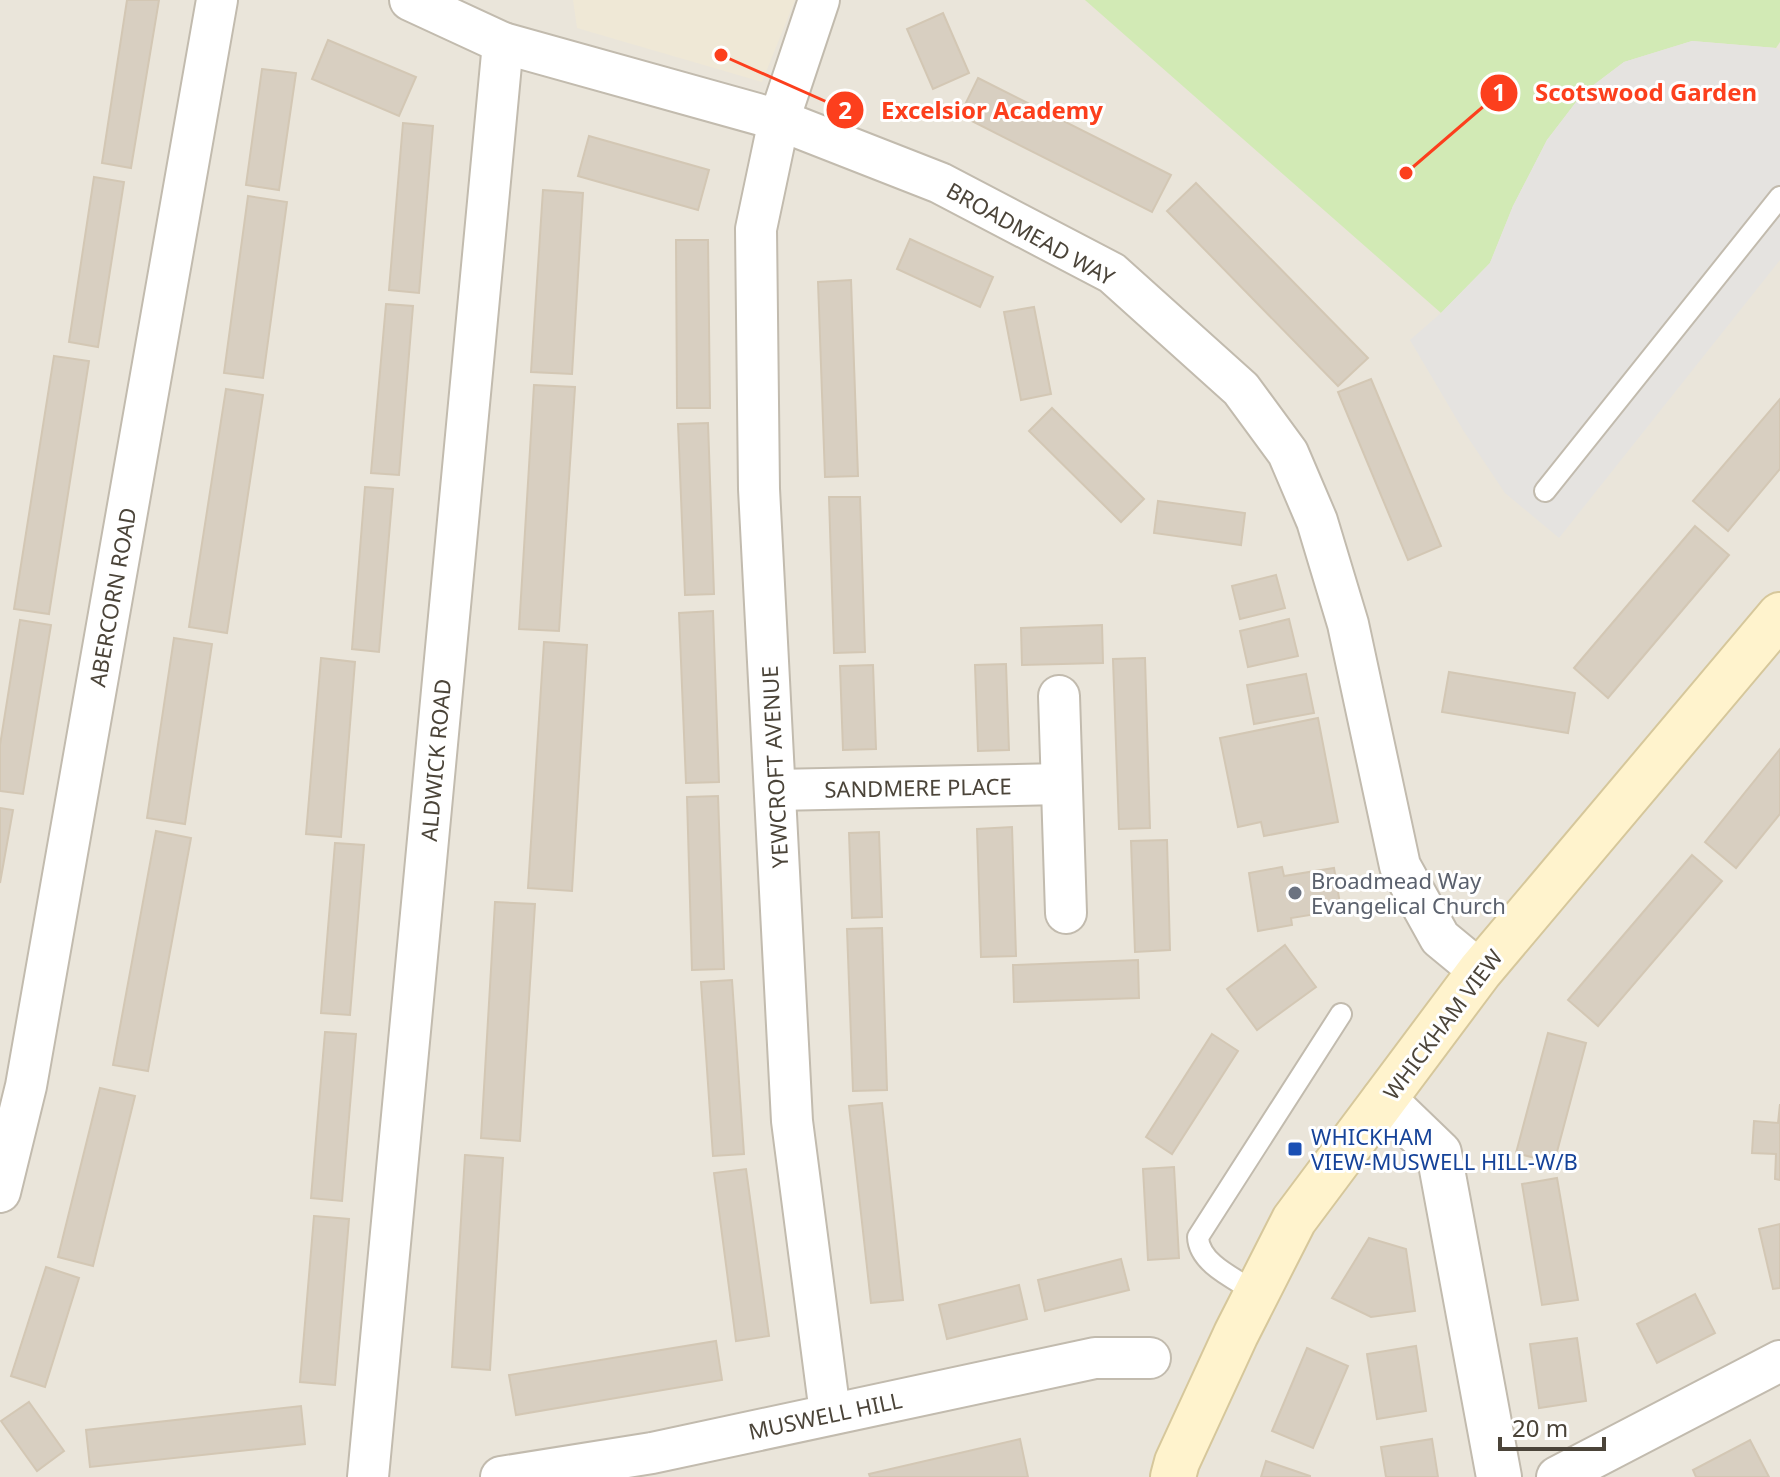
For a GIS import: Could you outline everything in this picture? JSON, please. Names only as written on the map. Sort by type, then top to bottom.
[{"type":"main road","name":"WHICKHAM VIEW","points":[[1173,1477],[1177,1462],[1294,1220],[1480,971],[1780,615]]},
{"type":"street","name":"ABERCORN ROAD","points":[[0,1192],[26,1086],[217,0]]},
{"type":"street","name":"BROADMEAD WAY","points":[[410,0],[503,43],[779,120],[940,183],[1112,273],[1241,389],[1288,453],[1317,521],[1348,624],[1400,866],[1440,938],[1480,971]]},
{"type":"street","name":"YEWCROFT AVENUE","points":[[819,0],[779,120],[756,229],[759,489],[792,1121],[830,1413]]},
{"type":"street","name":"ALDWICK ROAD","points":[[368,1477],[503,43]]},
{"type":"street","points":[[1059,696],[1066,913]]},
{"type":"street","name":"SANDMERE PLACE","points":[[775,790],[1061,784]]},
{"type":"street","points":[[1384,1100],[1439,1153],[1499,1477]]},
{"type":"street","name":"MUSWELL HILL","points":[[501,1477],[652,1453],[1095,1358],[1150,1358]]},
{"type":"street","points":[[1557,1477],[1780,1361]]},
{"type":"lane","points":[[1545,491],[1780,197]]},
{"type":"lane","points":[[1257,1293],[1204,1257],[1198,1248],[1198,1237],[1341,1014]]},
{"type":"shaded area","points":[[0,0],[1780,0],[1780,1477],[0,1477]]},
{"type":"shaded area","points":[[573,0],[795,0],[762,82],[577,28]]},
{"type":"shaded area","points":[[1692,41],[1776,48],[1780,51],[1780,260],[1559,538],[1505,493],[1463,430],[1410,340],[1490,263],[1513,206],[1547,140],[1583,93],[1624,62]]},
{"type":"green space","points":[[1085,0],[1780,0],[1780,42],[1776,48],[1692,41],[1624,62],[1583,93],[1547,140],[1513,206],[1490,263],[1441,313]]},
{"type":"building","points":[[127,0],[159,0],[131,168],[102,163]]},
{"type":"building","points":[[943,13],[969,73],[933,89],[907,29]]},
{"type":"building","points":[[328,40],[416,77],[399,116],[312,79]]},
{"type":"building","points":[[262,69],[296,73],[279,190],[246,185]]},
{"type":"building","points":[[978,78],[1171,175],[1152,212],[960,115]]},
{"type":"building","points":[[403,123],[433,126],[419,293],[389,290]]},
{"type":"building","points":[[589,136],[709,170],[698,210],[578,176]]},
{"type":"building","points":[[94,177],[124,182],[98,347],[69,342]]},
{"type":"building","points":[[1196,183],[1368,358],[1338,386],[1167,211]]},
{"type":"building","points":[[543,190],[583,193],[572,374],[531,372]]},
{"type":"building","points":[[248,196],[287,202],[263,378],[224,373]]},
{"type":"building","points":[[910,239],[993,277],[980,307],[897,269]]},
{"type":"building","points":[[676,240],[708,240],[710,408],[677,408]]},
{"type":"building","points":[[851,280],[858,476],[825,477],[818,282]]},
{"type":"building","points":[[386,304],[413,306],[399,475],[371,473]]},
{"type":"building","points":[[1034,307],[1051,394],[1021,400],[1004,312]]},
{"type":"building","points":[[54,356],[89,361],[49,614],[14,609]]},
{"type":"building","points":[[1371,379],[1441,546],[1408,560],[1338,392]]},
{"type":"building","points":[[534,385],[575,387],[559,631],[519,629]]},
{"type":"building","points":[[226,389],[263,395],[227,633],[189,627]]},
{"type":"building","points":[[1780,399],[1780,469],[1728,531],[1693,501]]},
{"type":"building","points":[[1052,408],[1144,499],[1121,522],[1029,431]]},
{"type":"building","points":[[708,423],[714,594],[685,595],[678,424]]},
{"type":"building","points":[[365,487],[393,489],[379,652],[352,649]]},
{"type":"building","points":[[829,497],[860,497],[865,652],[834,653]]},
{"type":"building","points":[[1158,501],[1245,513],[1241,545],[1154,533]]},
{"type":"building","points":[[1695,526],[1729,555],[1608,698],[1574,668]]},
{"type":"building","points":[[1276,575],[1285,608],[1240,619],[1232,586]]},
{"type":"building","points":[[713,611],[719,782],[686,783],[679,613]]},
{"type":"building","points":[[1289,619],[1298,656],[1248,667],[1240,631]]},
{"type":"building","points":[[20,620],[51,625],[23,794],[0,791],[0,745]]},
{"type":"building","points":[[1102,625],[1103,663],[1022,665],[1021,628]]},
{"type":"building","points":[[174,638],[212,644],[185,824],[147,818]]},
{"type":"building","points":[[544,642],[587,645],[572,891],[528,888]]},
{"type":"building","points":[[321,658],[355,662],[341,837],[306,834]]},
{"type":"building","points":[[1145,658],[1150,828],[1119,829],[1113,659]]},
{"type":"building","points":[[1006,664],[1009,750],[978,751],[975,665]]},
{"type":"building","points":[[873,665],[876,749],[843,750],[840,666]]},
{"type":"building","points":[[1449,672],[1575,693],[1568,733],[1442,712]]},
{"type":"building","points":[[1306,674],[1314,713],[1254,724],[1247,685]]},
{"type":"building","points":[[1318,718],[1338,822],[1264,836],[1261,822],[1238,827],[1220,738]]},
{"type":"building","points":[[1780,749],[1780,814],[1736,868],[1705,842]]},
{"type":"building","points":[[718,796],[724,969],[692,970],[687,797]]},
{"type":"building","points":[[0,808],[13,810],[0,883]]},
{"type":"building","points":[[1012,827],[1016,956],[981,957],[977,829]]},
{"type":"building","points":[[156,831],[191,838],[148,1071],[113,1065]]},
{"type":"building","points":[[879,832],[882,917],[852,918],[849,833]]},
{"type":"building","points":[[1167,840],[1170,950],[1135,952],[1131,841]]},
{"type":"building","points":[[335,843],[364,845],[350,1015],[321,1013]]},
{"type":"building","points":[[1692,855],[1722,881],[1598,1026],[1568,1000]]},
{"type":"building","name":"Broadmead Way Evangelical Church","points":[[1282,867],[1284,876],[1334,868],[1341,910],[1291,918],[1292,925],[1258,931],[1249,873]]},
{"type":"building","points":[[495,902],[535,904],[520,1141],[481,1138]]},
{"type":"building","points":[[882,928],[887,1090],[853,1091],[847,929]]},
{"type":"building","points":[[1285,945],[1316,987],[1257,1030],[1227,989]]},
{"type":"building","points":[[1138,960],[1139,998],[1014,1002],[1013,965]]},
{"type":"building","points":[[732,980],[744,1154],[713,1156],[701,982]]},
{"type":"building","points":[[325,1032],[356,1034],[342,1201],[311,1198]]},
{"type":"building","points":[[1548,1033],[1586,1043],[1554,1163],[1516,1153]]},
{"type":"building","points":[[1212,1034],[1238,1051],[1172,1154],[1146,1137]]},
{"type":"building","points":[[100,1088],[135,1096],[93,1266],[58,1257]]},
{"type":"building","points":[[882,1103],[903,1300],[871,1303],[849,1106]]},
{"type":"building","points":[[1780,1104],[1780,1180],[1775,1179],[1776,1154],[1752,1153],[1754,1121],[1778,1123]]},
{"type":"building","points":[[465,1155],[503,1158],[490,1370],[452,1367]]},
{"type":"building","points":[[1174,1167],[1179,1258],[1148,1260],[1143,1169]]},
{"type":"building","points":[[746,1169],[769,1336],[736,1341],[714,1173]]},
{"type":"building","points":[[1557,1178],[1578,1300],[1542,1305],[1522,1184]]},
{"type":"building","points":[[314,1216],[349,1219],[335,1385],[300,1382]]},
{"type":"building","points":[[1780,1224],[1780,1288],[1773,1289],[1759,1229]]},
{"type":"building","points":[[1369,1238],[1406,1249],[1415,1311],[1371,1317],[1332,1298]]},
{"type":"building","points":[[1121,1259],[1129,1290],[1045,1311],[1038,1280]]},
{"type":"building","points":[[46,1267],[79,1278],[45,1387],[11,1376]]},
{"type":"building","points":[[1019,1285],[1027,1319],[947,1339],[939,1305]]},
{"type":"building","points":[[1695,1294],[1715,1333],[1657,1363],[1637,1324]]},
{"type":"building","points":[[1577,1338],[1586,1401],[1539,1408],[1530,1344]]},
{"type":"building","points":[[716,1341],[722,1380],[516,1415],[509,1375]]},
{"type":"building","points":[[1416,1346],[1426,1411],[1377,1419],[1367,1354]]},
{"type":"building","points":[[1307,1348],[1348,1366],[1313,1448],[1272,1431]]},
{"type":"building","points":[[29,1402],[64,1451],[37,1471],[1,1421]]},
{"type":"building","points":[[301,1406],[305,1444],[90,1467],[86,1430]]},
{"type":"building","points":[[1020,1439],[1028,1477],[870,1477],[869,1474]]},
{"type":"building","points":[[1432,1439],[1438,1477],[1386,1477],[1381,1447]]},
{"type":"building","points":[[1750,1440],[1769,1477],[1696,1477],[1693,1470]]},
{"type":"building","points":[[1266,1461],[1310,1476],[1310,1477],[1261,1477]]},
{"type":"place","name":"Excelsior Academy","points":[[721,55]]},
{"type":"place","name":"Scotswood Garden","points":[[1406,173]]},
{"type":"place","name":"Broadmead Way Evangelical Church","points":[[1295,893]]},
{"type":"place","name":"WHICKHAM VIEW-MUSWELL HILL-W/B","points":[[1295,1149]]}]
